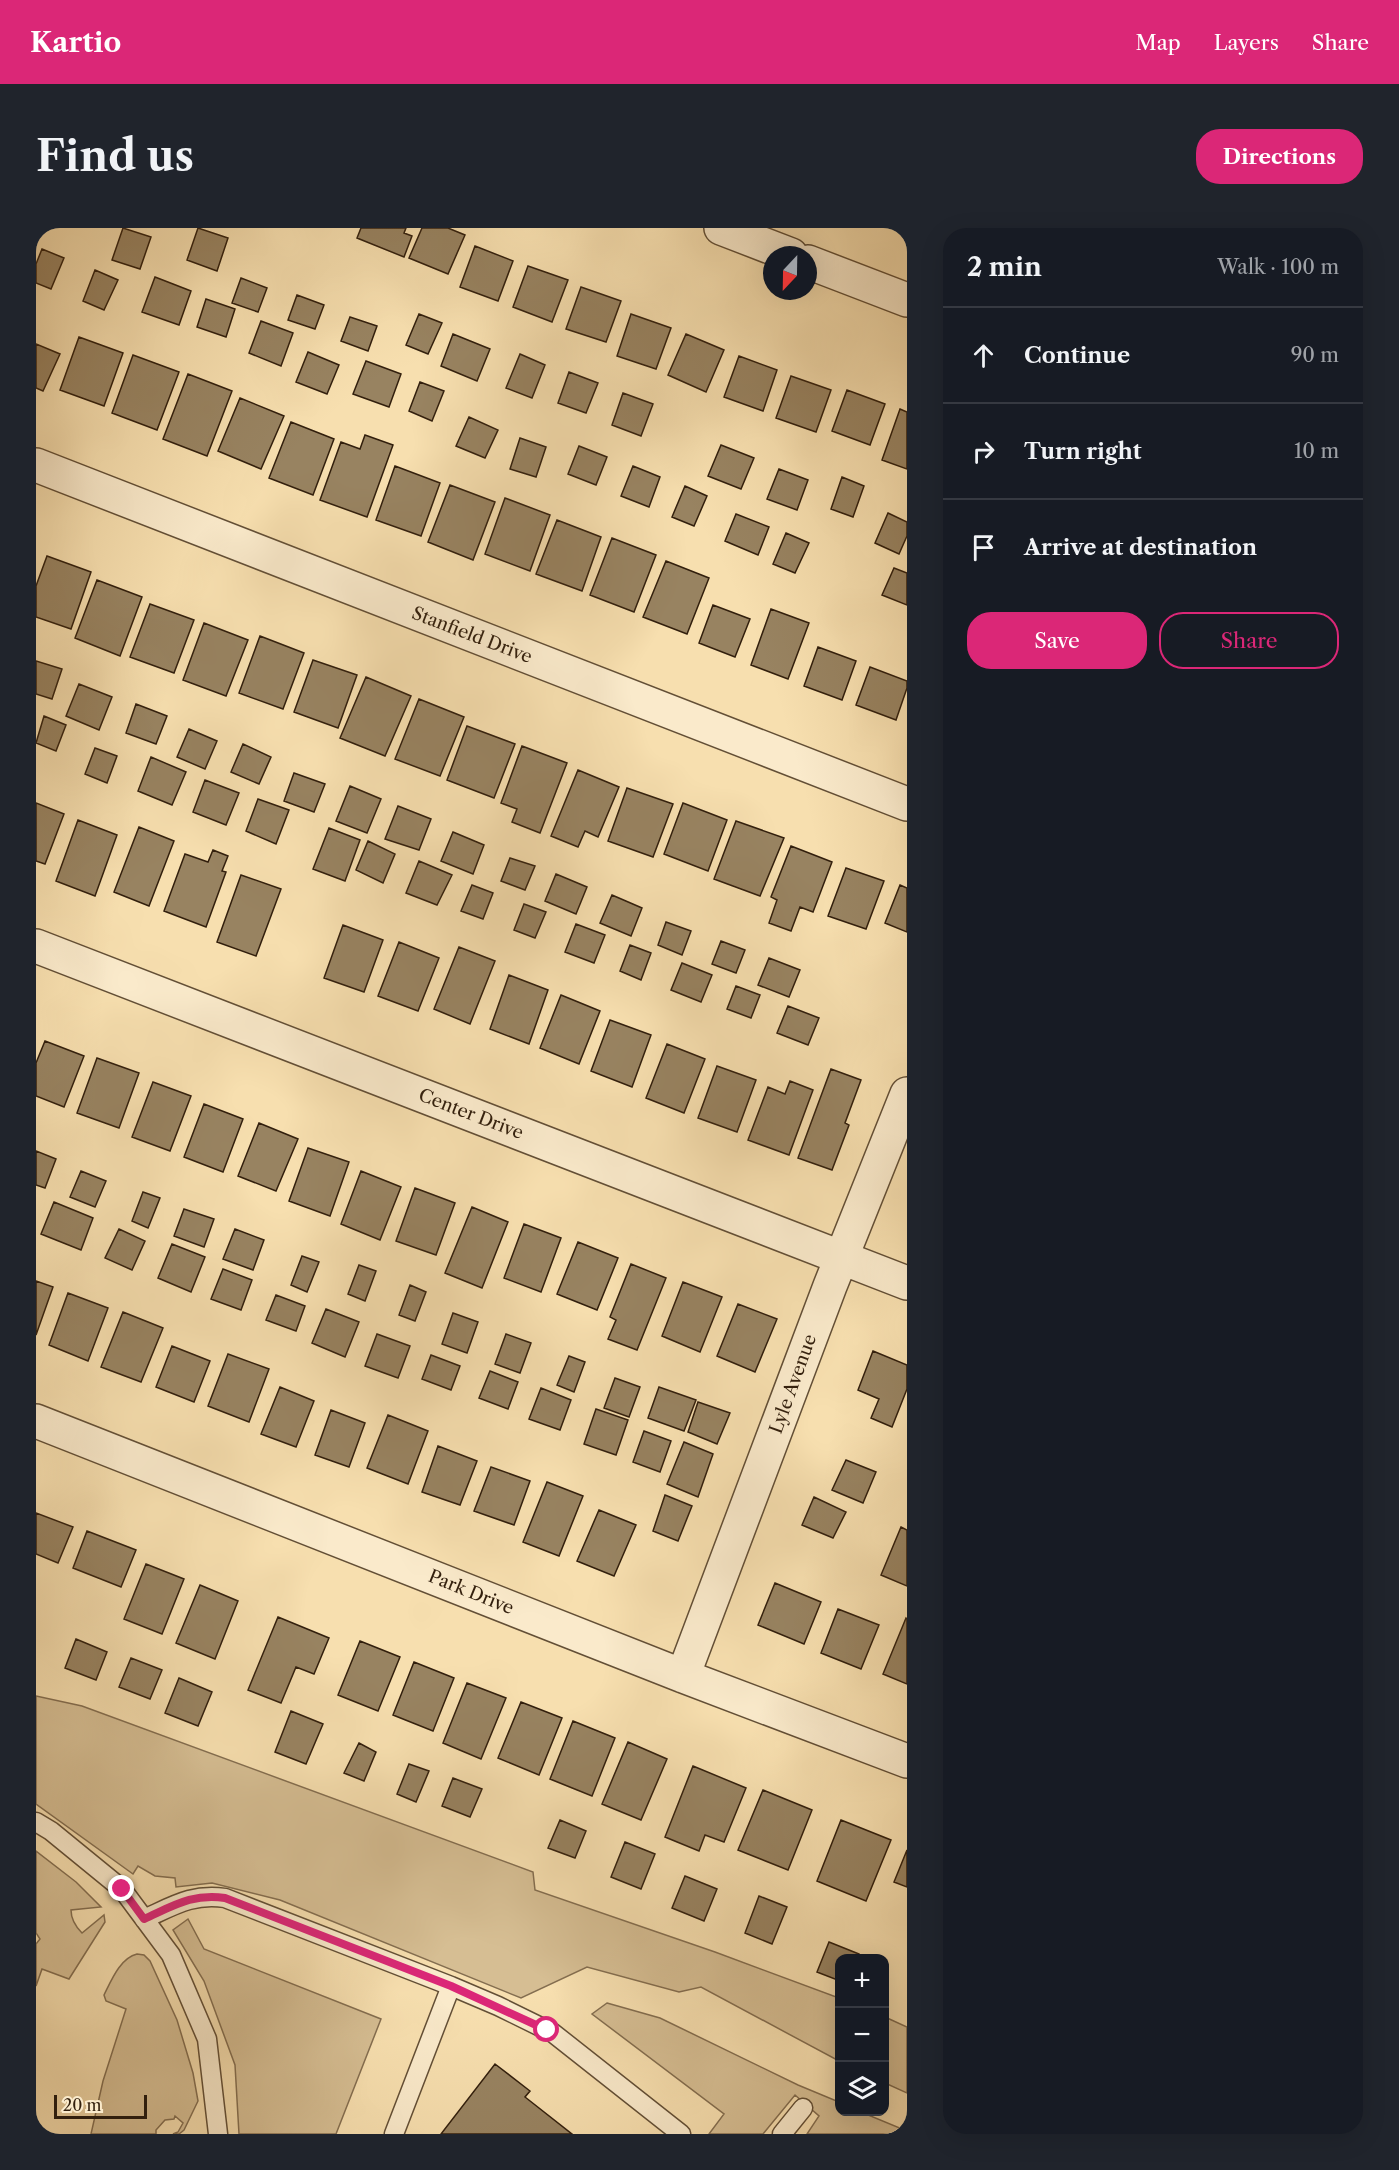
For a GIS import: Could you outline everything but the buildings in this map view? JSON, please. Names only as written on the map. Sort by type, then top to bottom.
[{"type":"street","points":[[721,228],[768,246]]},
{"type":"street","points":[[817,265],[907,300]]},
{"type":"street","name":"Stanfield Drive","points":[[36,465],[907,804]]},
{"type":"street","name":"Center Drive","points":[[36,946],[907,1283]]},
{"type":"street","name":"Lyle Avenue","points":[[683,1676],[841,1258],[907,1094]]},
{"type":"street","name":"Park Drive","points":[[36,1421],[683,1676],[907,1761]]},
{"type":"lane","points":[[36,1822],[51,1831],[122,1889],[171,1955],[207,2038],[218,2134]]},
{"type":"lane","points":[[144,1919],[191,1898],[209,1895],[225,1898],[451,1986],[553,2033],[681,2134]]},
{"type":"lane","points":[[393,2134],[451,1986]]},
{"type":"lane","points":[[782,2134],[803,2108]]},
{"type":"shaded area","points":[[36,1696],[82,1706],[533,1872],[535,1890],[835,1997],[835,2059],[701,1987],[679,1992],[587,1967],[521,1998],[280,1900],[212,1883],[176,1887],[175,1878],[155,1876],[138,1866],[133,1874],[36,1804]]},
{"type":"shaded area","points":[[36,1851],[76,1882],[101,1907],[71,1910],[77,1928],[82,1933],[104,1915],[105,1922],[69,1979],[42,1969],[36,1986],[36,1944],[40,1939],[36,1933]]},
{"type":"shaded area","points":[[188,1919],[204,1949],[381,2019],[336,2134],[239,2134],[235,2065],[204,1981],[173,1930]]},
{"type":"shaded area","points":[[137,1954],[144,1955],[150,1961],[177,2020],[193,2073],[198,2101],[184,2130],[179,2134],[173,2134],[178,2132],[183,2123],[175,2116],[174,2119],[165,2120],[156,2130],[156,2134],[91,2134],[103,2081],[126,2009],[106,2001],[104,1995],[121,1965]]},
{"type":"shaded area","points":[[607,2003],[660,2018],[798,2085],[835,2100],[835,2116],[871,2116],[907,2131],[907,2134],[807,2134],[819,2116],[795,2095],[763,2134],[709,2134],[724,2114],[592,2014]]},
{"type":"shaded area","points":[[889,2019],[907,2027],[907,2093],[889,2085]]},
{"type":"route","points":[[122,1889],[144,1919],[191,1898],[209,1895],[225,1898],[451,1986],[547,2030]]}]
